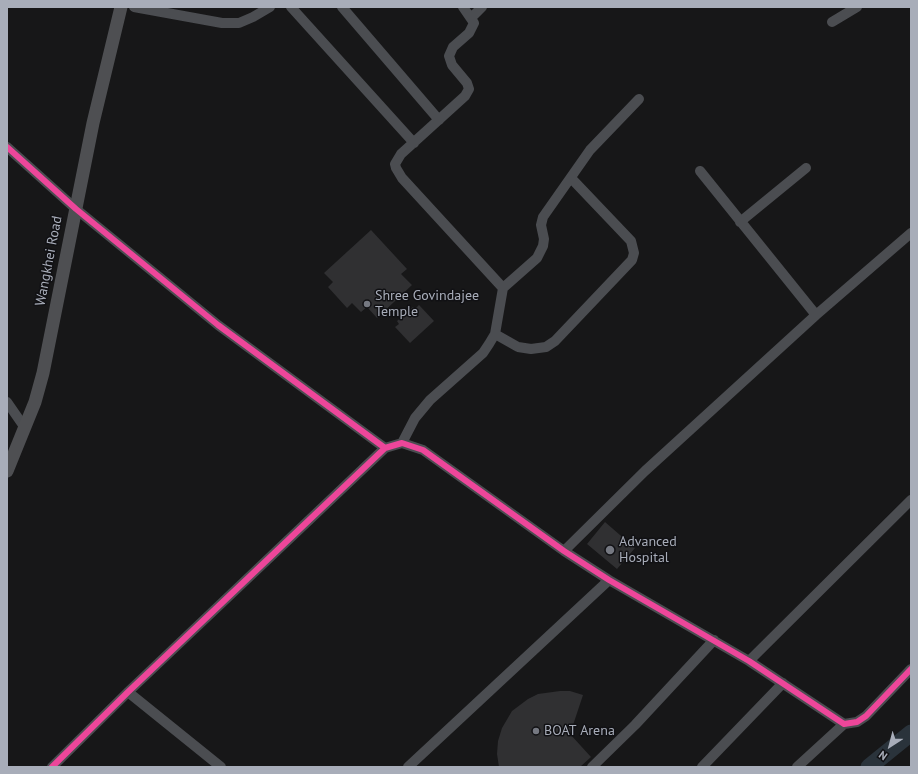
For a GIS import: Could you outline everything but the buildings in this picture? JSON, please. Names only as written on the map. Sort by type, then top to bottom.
[{"type":"main road","name":"Wangkhei Road","points":[[7,471],[25,428],[43,373],[94,123],[121,7]]},
{"type":"street","points":[[134,7],[222,23],[239,23],[270,7]]},
{"type":"street","points":[[291,7],[414,143]]},
{"type":"street","points":[[342,7],[439,120]]},
{"type":"street","points":[[463,7],[472,17],[474,23],[472,28],[453,47],[449,56],[452,65],[467,83],[469,89],[465,96],[414,143],[395,164],[397,171],[503,288]]},
{"type":"street","points":[[472,17],[482,7]]},
{"type":"street","points":[[832,22],[857,7]]},
{"type":"street","points":[[402,443],[415,418],[430,400],[483,353],[495,334],[503,288],[541,252],[544,239],[541,224],[543,217],[590,150],[639,99]]},
{"type":"street","points":[[7,147],[76,209],[218,325],[385,448]]},
{"type":"street","points":[[740,222],[806,168]]},
{"type":"street","points":[[700,172],[816,314]]},
{"type":"street","points":[[495,334],[518,347],[531,349],[546,347],[555,341],[632,260],[634,253],[631,241],[571,178]]},
{"type":"street","points":[[564,551],[645,472],[816,314],[911,233]]},
{"type":"street","points":[[7,402],[25,428]]},
{"type":"street","points":[[52,767],[128,692],[385,448],[402,443],[423,450],[564,551],[609,580],[749,661],[844,724]]},
{"type":"street","points":[[749,661],[911,500]]},
{"type":"street","points":[[408,767],[609,580]]},
{"type":"street","points":[[592,767],[635,726],[714,640]]},
{"type":"street","points":[[797,767],[844,724],[858,722],[866,716],[911,669]]},
{"type":"street","points":[[702,767],[782,683]]},
{"type":"street","points":[[128,692],[221,767]]},
{"type":"waterway","points":[[869,767],[911,733]]},
{"type":"cycle path","points":[[7,147],[76,209],[218,325],[385,448]]},
{"type":"cycle path","points":[[52,767],[128,692],[385,448],[402,443],[423,450],[564,551],[609,580],[749,661],[844,724],[857,722],[866,716],[911,669]]},
{"type":"place","name":"Shree Govindajee Temple","points":[[367,304]]},
{"type":"place","name":"Advanced Hospital","points":[[610,550]]},
{"type":"place","name":"BOAT Arena","points":[[536,731]]}]
